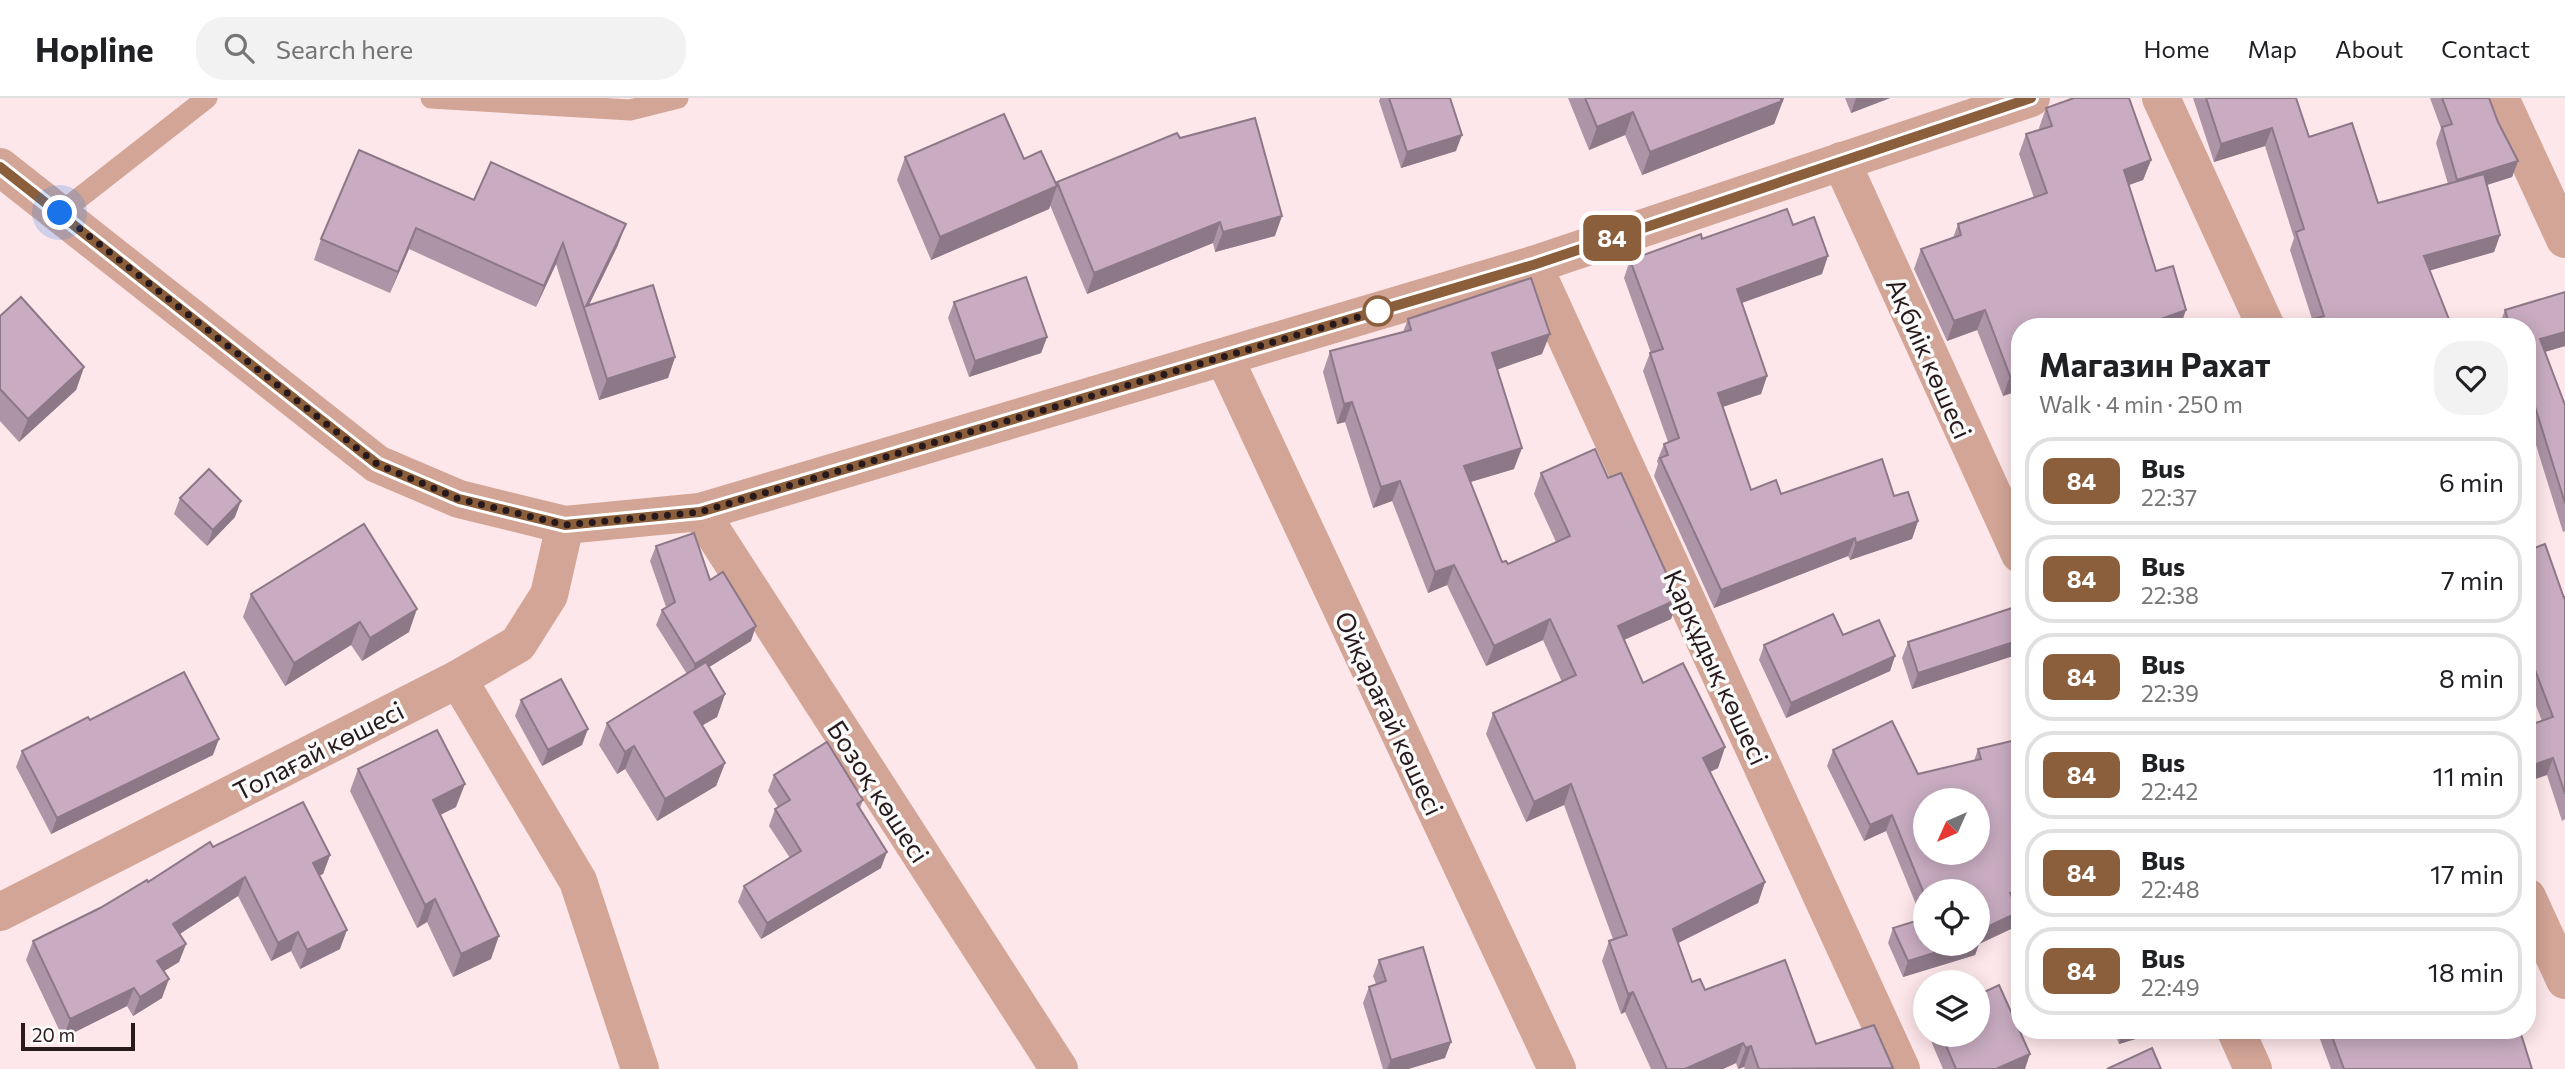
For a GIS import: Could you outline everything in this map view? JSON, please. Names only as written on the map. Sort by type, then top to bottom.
[{"type":"street","points":[[0,167],[377,464],[459,499],[565,525],[700,512],[1533,265],[2031,98]]},
{"type":"street","points":[[2161,98],[2262,318]]},
{"type":"street","points":[[2500,98],[2565,240]]},
{"type":"street","name":"Ақбиік көшесі","points":[[1841,162],[2011,534]]},
{"type":"street","name":"Қарқұдық көшесі","points":[[1533,265],[1901,1069]]},
{"type":"street","name":"Ойқарағай көшесі","points":[[1224,357],[1557,1069]]},
{"type":"street","name":"Бозоқ көшесі","points":[[700,512],[1059,1069]]},
{"type":"street","name":"Толағай көшесі","points":[[0,912],[458,679],[519,644],[549,595],[565,525]]},
{"type":"street","points":[[458,679],[578,881],[640,1069]]},
{"type":"street","points":[[2536,917],[2565,981]]},
{"type":"street","points":[[2240,1039],[2253,1069]]},
{"type":"lane","points":[[60,213],[207,98]]},
{"type":"lane","points":[[431,98],[630,110],[678,98]]},
{"type":"building","points":[[1389,98],[1450,98],[1462,135],[1407,152]]},
{"type":"building","points":[[1585,98],[1780,98],[1782,101],[1650,152],[1633,112],[1597,127]]},
{"type":"building","points":[[2074,98],[2129,98],[2151,160],[2124,170],[2156,271],[2173,266],[2186,310],[2164,318],[2011,318],[2010,376],[1985,310],[1954,321],[1921,249],[1961,235],[1958,224],[2047,193],[2026,134],[2052,126],[2046,108]]},
{"type":"building","points":[[2206,98],[2296,98],[2309,137],[2352,123],[2378,203],[2484,174],[2500,235],[2424,256],[2448,318],[2317,318],[2324,316],[2296,232],[2304,229],[2272,128],[2221,144]]},
{"type":"building","points":[[2442,98],[2489,98],[2518,161],[2457,180],[2442,127],[2452,124]]},
{"type":"building","points":[[1004,114],[1024,159],[1041,151],[1057,186],[940,237],[905,157]]},
{"type":"building","points":[[1255,118],[1282,216],[1223,232],[1220,222],[1094,273],[1057,182],[1177,133],[1180,138]]},
{"type":"building","points":[[359,150],[474,200],[491,162],[626,224],[586,306],[653,285],[675,357],[607,379],[563,243],[544,286],[416,228],[398,272],[321,239]]},
{"type":"building","points":[[1787,209],[1793,225],[1814,217],[1828,256],[1737,289],[1767,376],[1718,393],[1751,490],[1776,480],[1781,494],[1882,459],[1894,496],[1908,492],[1918,521],[1856,543],[1855,538],[1721,590],[1660,458],[1668,455],[1664,444],[1679,438],[1650,353],[1663,349],[1630,260],[1701,234],[1702,239]]},
{"type":"building","points":[[1026,277],[1047,337],[975,361],[954,302]]},
{"type":"building","points":[[1531,278],[1550,334],[1492,353],[1522,448],[1464,466],[1502,562],[1506,561],[1508,564],[1570,536],[1541,473],[1595,449],[1608,478],[1621,473],[1678,599],[1618,626],[1643,683],[1683,663],[1725,747],[1703,758],[1765,882],[1673,929],[1692,982],[1700,979],[1705,990],[1785,960],[1816,1044],[1874,1025],[1893,1068],[1759,1069],[1751,1046],[1746,1048],[1743,1043],[1685,1069],[1667,1069],[1633,992],[1628,994],[1609,941],[1627,935],[1571,784],[1534,802],[1493,713],[1576,675],[1550,619],[1494,646],[1454,565],[1435,572],[1400,481],[1381,487],[1352,402],[1344,404],[1330,351],[1411,330],[1408,319]]},
{"type":"building","points":[[2565,292],[2565,332],[2540,339],[2565,405],[2565,503],[2536,410],[2536,318],[2507,318],[2505,310]]},
{"type":"building","points":[[21,297],[84,367],[28,419],[0,389],[0,316]]},
{"type":"building","points":[[209,469],[241,501],[213,530],[180,498]]},
{"type":"building","points":[[364,524],[417,609],[370,638],[360,622],[294,663],[251,594]]},
{"type":"building","points":[[694,533],[710,580],[723,572],[756,626],[695,664],[662,610],[675,602],[656,546]]},
{"type":"building","points":[[2545,544],[2565,597],[2565,794],[2553,758],[2536,764],[2536,723],[2553,717],[2536,673],[2536,548]]},
{"type":"building","points":[[2011,608],[2011,643],[1918,673],[1908,642]]},
{"type":"building","points":[[1833,614],[1843,635],[1879,620],[1895,656],[1791,703],[1764,645]]},
{"type":"building","points":[[706,662],[725,694],[694,712],[725,763],[665,799],[634,746],[625,752],[607,723]]},
{"type":"building","points":[[184,672],[219,739],[57,818],[22,751]]},
{"type":"building","points":[[561,679],[588,729],[548,750],[521,700]]},
{"type":"building","points":[[1892,721],[1918,774],[1981,759],[1978,749],[2011,741],[2011,916],[1990,925],[1990,879],[1918,879],[1892,815],[1870,825],[1833,750]]},
{"type":"building","points":[[437,730],[465,784],[433,800],[499,936],[461,954],[435,899],[425,905],[358,769]]},
{"type":"building","points":[[827,742],[863,800],[857,804],[887,852],[767,923],[744,886],[801,851],[775,809],[790,800],[774,775]]},
{"type":"building","points":[[303,802],[330,855],[313,863],[347,930],[307,950],[298,932],[278,943],[245,877],[173,924],[186,944],[157,961],[169,979],[140,997],[134,988],[70,1019],[33,941],[100,908],[147,880],[148,882],[210,842],[213,847]]},
{"type":"building","points":[[1913,922],[1913,956],[1924,956],[1908,961],[1893,928]]},
{"type":"building","points":[[1423,947],[1451,1042],[1391,1060],[1369,987],[1386,981],[1379,960]]},
{"type":"building","points":[[1999,985],[2011,1012],[2011,1039],[2023,1039],[2030,1054],[1996,1069],[1956,1069],[1947,1047],[1990,1047],[1990,989]]},
{"type":"building","points":[[2333,1039],[2523,1039],[2532,1069],[2344,1069]]},
{"type":"building","points":[[2152,1048],[2161,1069],[2107,1069]]},
{"type":"bus line","name":"84","points":[[0,167],[377,464],[459,499],[565,525],[700,512],[1533,265],[2031,98]]},
{"type":"route","points":[[60,213],[377,464],[459,499],[565,525],[700,512],[1378,311]]}]
